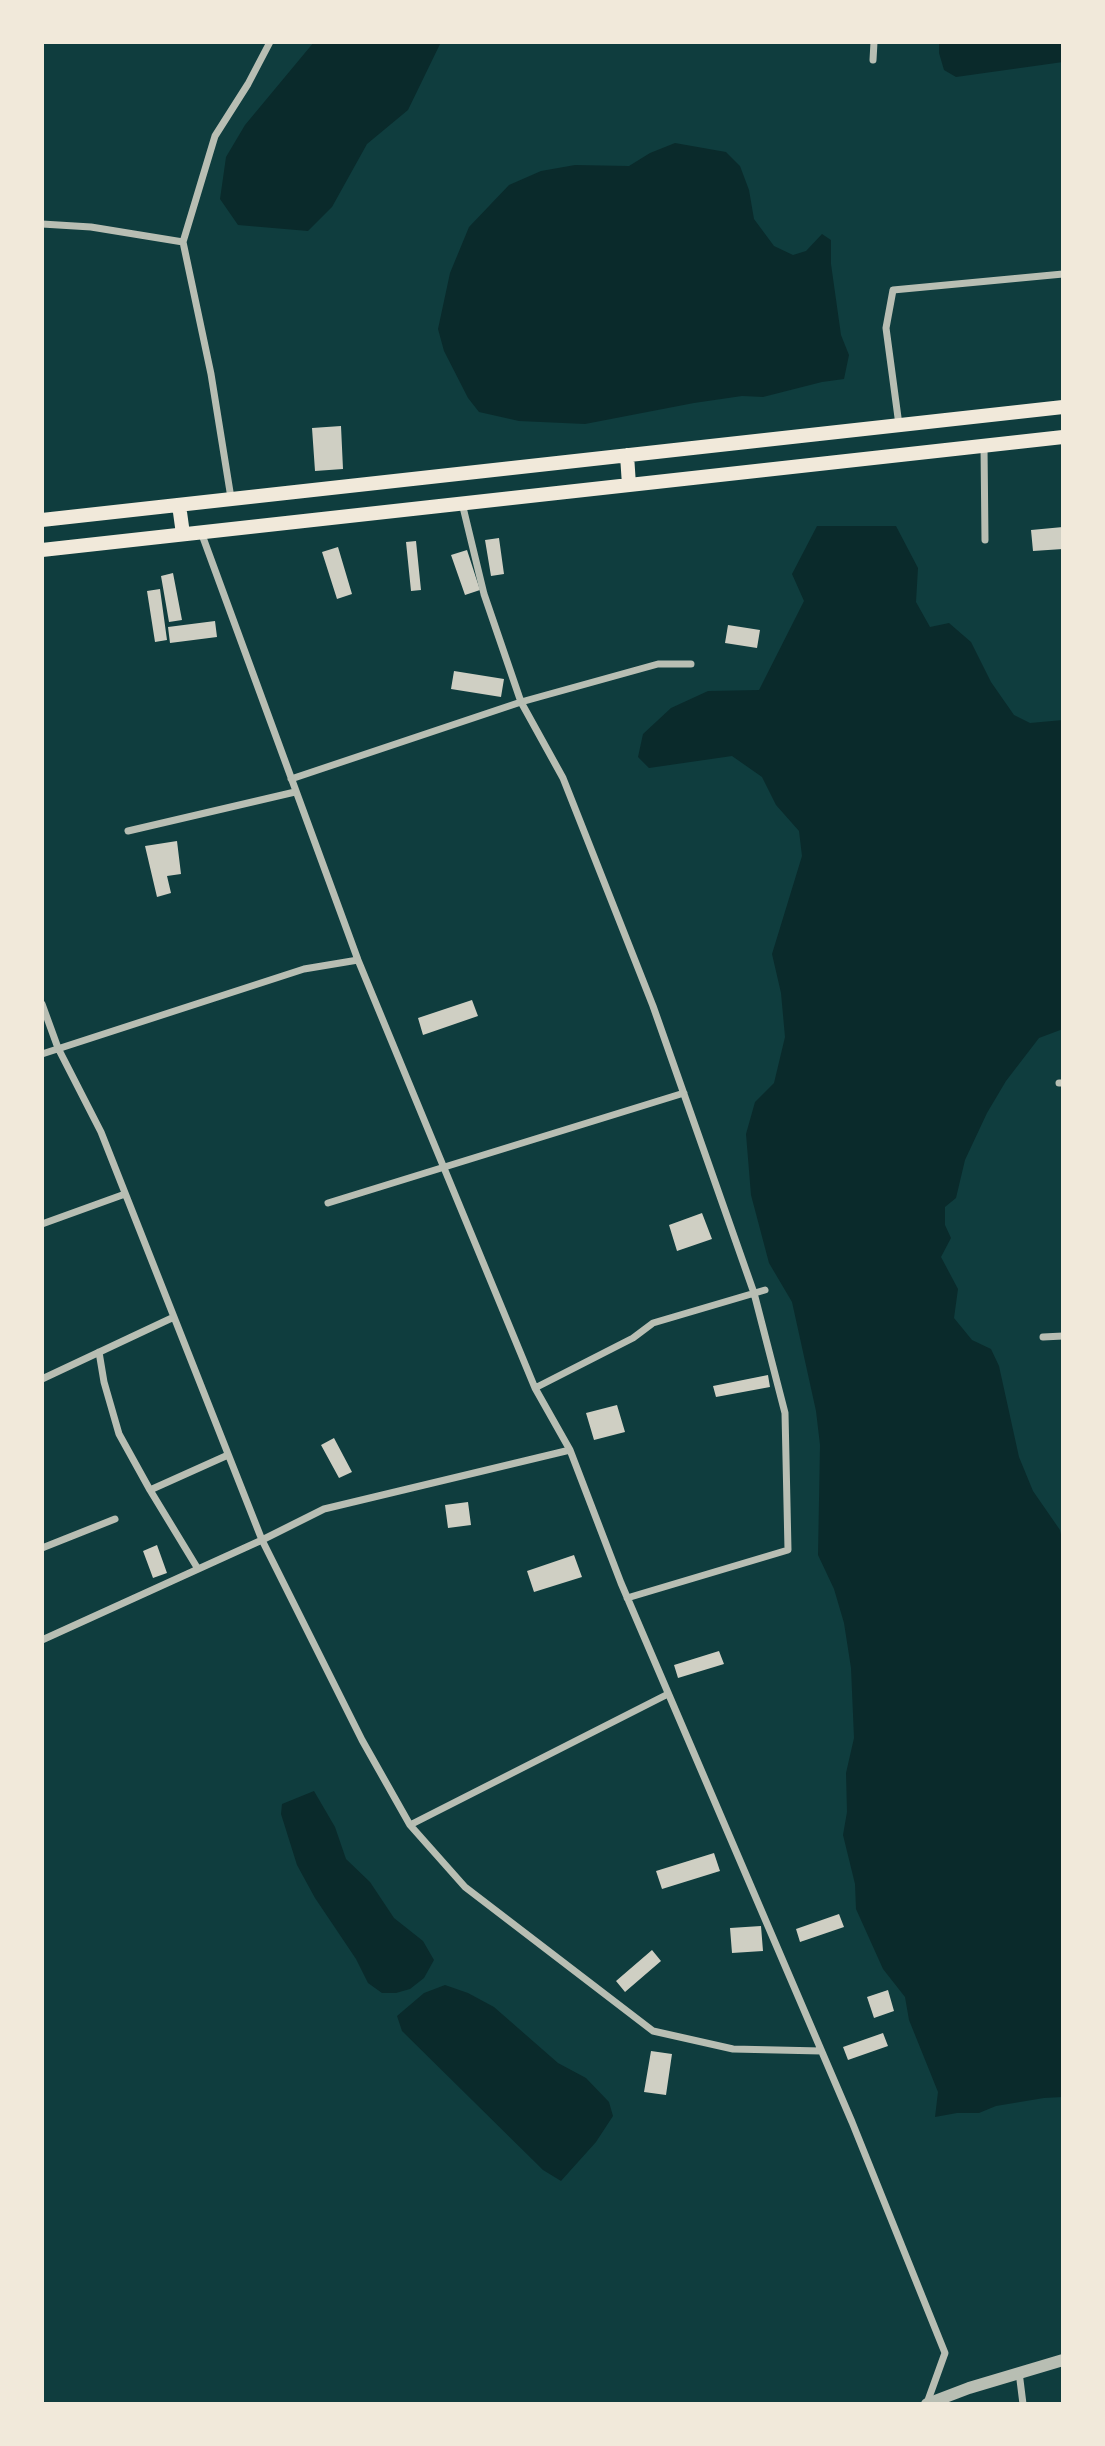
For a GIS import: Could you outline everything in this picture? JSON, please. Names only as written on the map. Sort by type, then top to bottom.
[{"type":"main road","points":[[42,520],[1063,407]]},
{"type":"main road","points":[[42,550],[1063,437]]},
{"type":"main road","points":[[626,455],[629,485]]},
{"type":"main road","points":[[179,505],[184,534]]},
{"type":"street","points":[[232,498],[211,374],[183,242],[215,136],[270,42]]},
{"type":"street","points":[[873,60],[874,42]]},
{"type":"street","points":[[42,224],[92,227],[183,242]]},
{"type":"street","points":[[899,425],[886,328],[893,290],[1063,274]]},
{"type":"street","points":[[984,445],[985,540]]},
{"type":"street","points":[[462,503],[484,594],[520,702],[563,778],[653,1006],[754,1293],[785,1413],[788,1550],[627,1598]]},
{"type":"street","points":[[201,532],[359,960],[535,1388],[570,1450],[627,1598],[821,2051],[945,2353],[927,2404]]},
{"type":"street","points":[[291,779],[520,702],[658,664],[691,664]]},
{"type":"street","points":[[128,831],[295,792]]},
{"type":"street","points":[[42,1054],[304,969],[359,960]]},
{"type":"street","points":[[42,1004],[58,1048],[101,1132],[262,1540],[362,1740],[410,1825],[465,1887],[653,2031],[733,2049],[821,2051]]},
{"type":"street","points":[[328,1203],[684,1093]]},
{"type":"street","points":[[42,1224],[125,1194]]},
{"type":"street","points":[[535,1388],[633,1338],[653,1323],[765,1290]]},
{"type":"street","points":[[42,1378],[174,1317]]},
{"type":"street","points":[[1043,1337],[1063,1336]]},
{"type":"street","points":[[99,1352],[104,1382],[119,1434],[198,1569]]},
{"type":"street","points":[[42,1640],[324,1509],[570,1450]]},
{"type":"street","points":[[150,1490],[228,1455]]},
{"type":"street","points":[[42,1548],[115,1519]]},
{"type":"street","points":[[410,1825],[668,1694]]},
{"type":"street","points":[[927,2404],[969,2388],[1063,2360]]},
{"type":"street","points":[[1019,2372],[1023,2404]]},
{"type":"water","points":[[314,42],[441,42],[408,110],[367,144],[332,207],[308,231],[238,225],[220,199],[226,157],[245,125]]},
{"type":"water","points":[[939,42],[1063,42],[1063,62],[956,77],[944,70]]},
{"type":"water","points":[[675,143],[726,152],[740,166],[749,190],[754,219],[774,246],[793,255],[806,251],[822,234],[831,240],[831,264],[841,335],[849,355],[844,379],[763,397],[742,396],[694,403],[585,424],[519,421],[479,412],[468,398],[444,351],[438,329],[450,273],[469,227],[509,185],[541,171],[575,165],[629,166],[650,153]]},
{"type":"water","points":[[817,526],[896,526],[918,568],[916,602],[930,627],[949,623],[971,642],[991,682],[1014,715],[1030,723],[1063,720],[1063,1029],[1039,1038],[1006,1081],[987,1113],[965,1160],[956,1198],[945,1207],[945,1225],[951,1238],[941,1257],[958,1289],[954,1318],[972,1340],[991,1349],[999,1366],[1019,1457],[1033,1491],[1060,1530],[1063,1544],[1063,2097],[996,2106],[979,2113],[935,2117],[938,2092],[909,2020],[905,1997],[883,1969],[856,1909],[855,1884],[843,1835],[847,1812],[846,1773],[854,1738],[851,1668],[844,1623],[834,1589],[818,1555],[820,1445],[816,1411],[792,1302],[769,1263],[751,1195],[746,1134],[755,1102],[774,1083],[785,1037],[781,993],[772,954],[802,856],[799,831],[776,805],[762,777],[732,756],[649,768],[638,757],[643,734],[671,708],[708,691],[759,690],[804,601],[792,574]]},
{"type":"water","points":[[314,1791],[335,1827],[346,1859],[370,1882],[394,1918],[423,1941],[434,1960],[424,1978],[410,1989],[382,1993],[368,1983],[297,1865],[281,1814],[282,1804]]},
{"type":"water","points":[[445,1985],[468,1993],[494,2007],[558,2063],[586,2078],[609,2102],[613,2116],[596,2142],[561,2181],[543,2170],[402,2031],[397,2016],[424,1993]]},
{"type":"building","points":[[341,426],[343,469],[315,471],[312,428]]},
{"type":"building","points":[[1063,527],[1063,549],[1033,551],[1031,530]]},
{"type":"building","points":[[499,538],[504,574],[491,576],[485,540]]},
{"type":"building","points":[[416,541],[421,590],[411,591],[406,542]]},
{"type":"building","points":[[338,547],[352,594],[337,599],[322,552]]},
{"type":"building","points":[[467,550],[480,590],[465,595],[451,555]]},
{"type":"building","points":[[173,573],[182,620],[169,622],[161,576]]},
{"type":"building","points":[[160,589],[167,640],[155,642],[147,591]]},
{"type":"building","points":[[215,621],[217,637],[170,643],[168,627]]},
{"type":"building","points":[[728,625],[760,630],[757,648],[725,643]]},
{"type":"building","points":[[454,671],[504,679],[501,697],[451,689]]},
{"type":"building","points":[[177,841],[181,874],[167,876],[171,893],[157,897],[145,846]]},
{"type":"building","points":[[472,1000],[478,1016],[423,1035],[418,1018]]},
{"type":"building","points":[[702,1213],[712,1239],[677,1251],[669,1225]]},
{"type":"building","points":[[768,1375],[770,1387],[716,1397],[713,1386]]},
{"type":"building","points":[[617,1405],[625,1432],[594,1440],[586,1413]]},
{"type":"building","points":[[334,1438],[352,1472],[339,1478],[321,1445]]},
{"type":"building","points":[[468,1502],[471,1525],[448,1528],[445,1505]]},
{"type":"building","points":[[157,1545],[167,1573],[153,1578],[143,1551]]},
{"type":"building","points":[[574,1555],[582,1577],[534,1592],[527,1571]]},
{"type":"building","points":[[719,1651],[724,1664],[678,1678],[674,1665]]},
{"type":"building","points":[[714,1853],[720,1871],[662,1889],[656,1871]]},
{"type":"building","points":[[839,1914],[844,1927],[800,1942],[796,1929]]},
{"type":"building","points":[[761,1926],[763,1951],[732,1953],[730,1928]]},
{"type":"building","points":[[652,1950],[661,1961],[625,1992],[616,1981]]},
{"type":"building","points":[[888,1990],[894,2011],[874,2018],[867,1997]]},
{"type":"building","points":[[883,2033],[888,2046],[848,2060],[843,2047]]},
{"type":"building","points":[[651,2051],[672,2054],[666,2095],[644,2092]]}]
